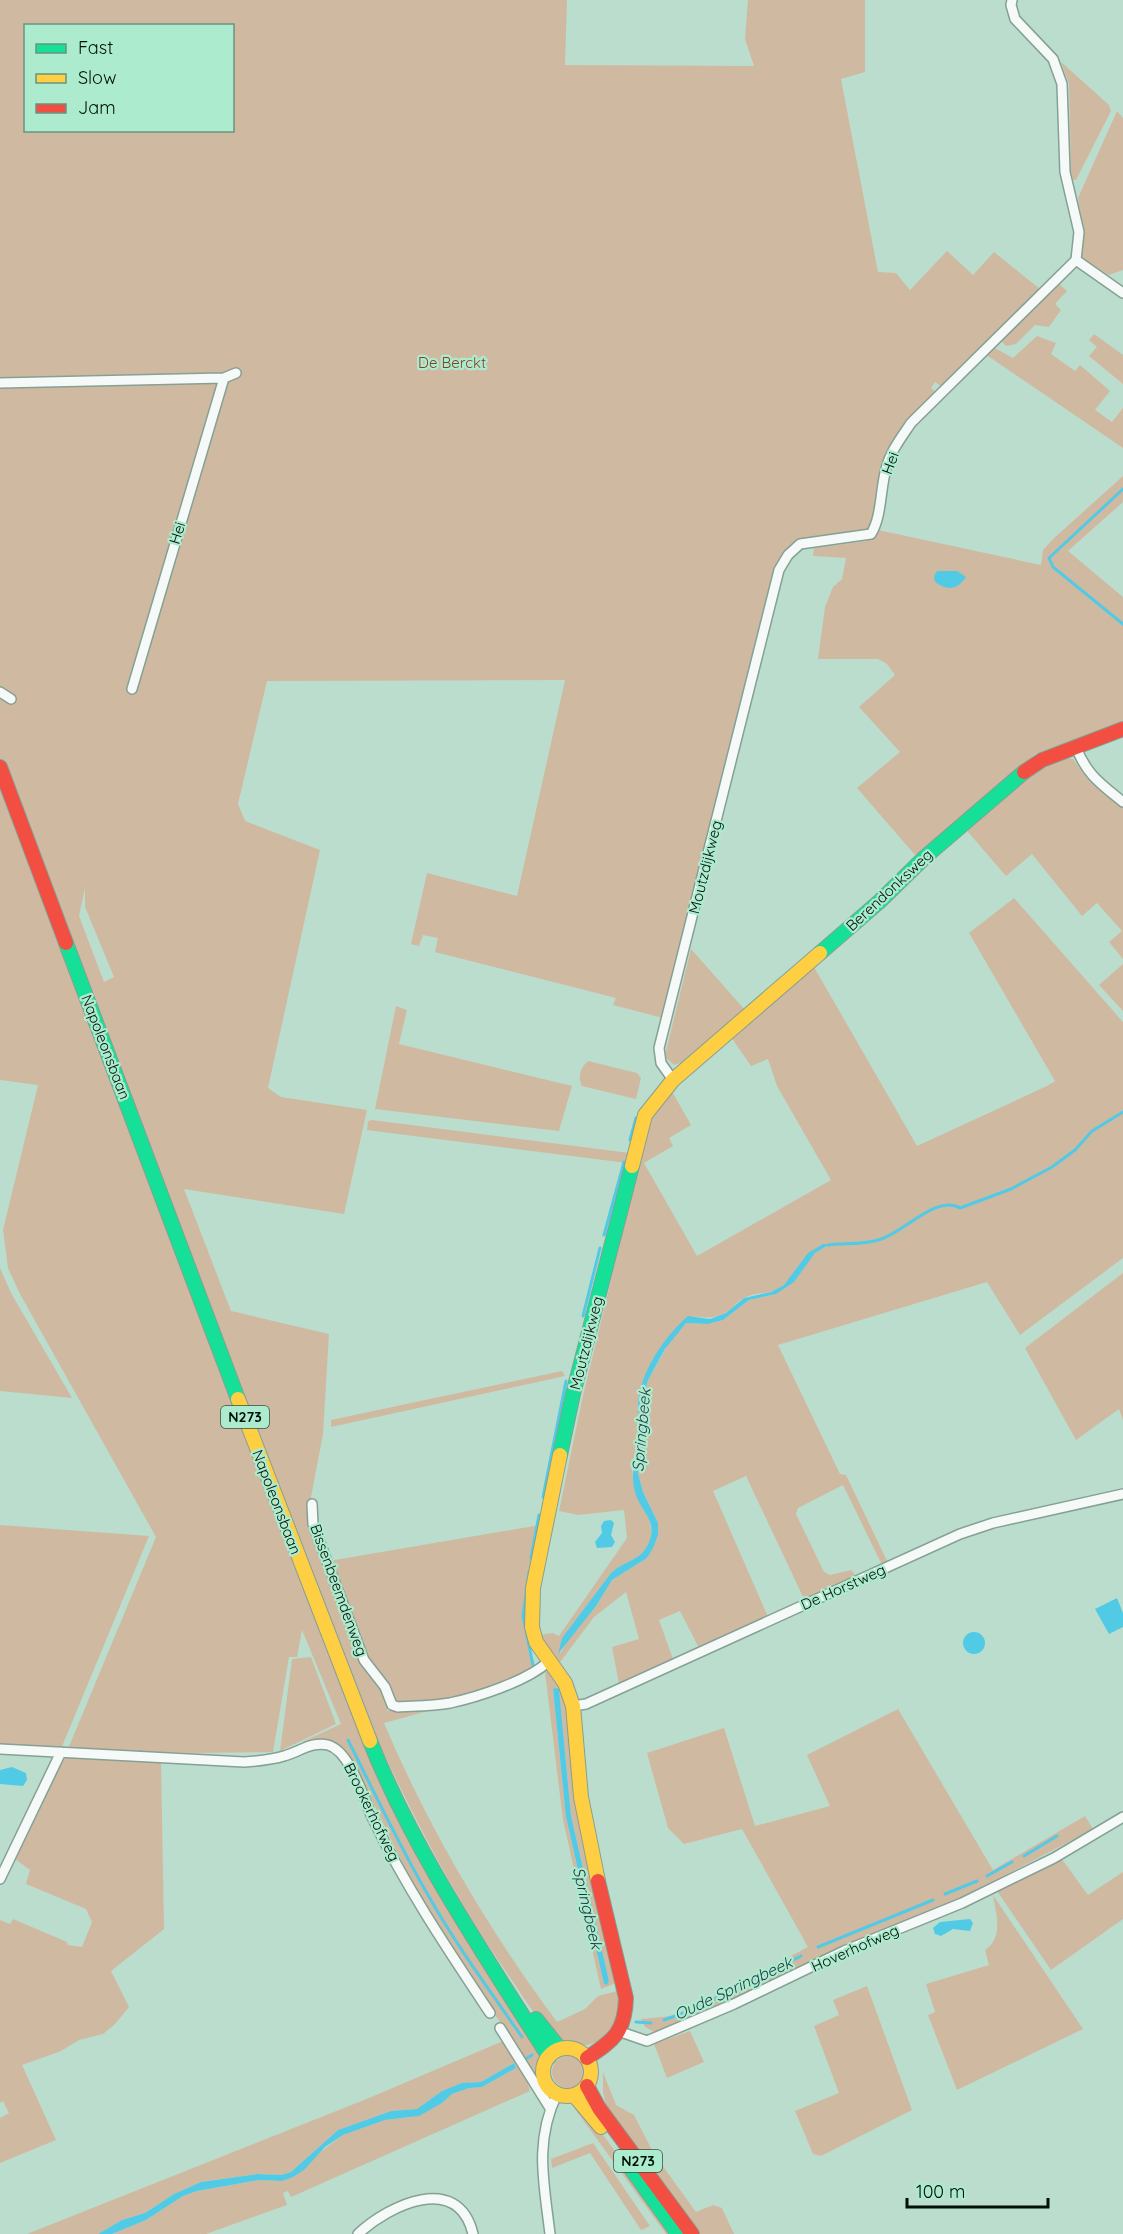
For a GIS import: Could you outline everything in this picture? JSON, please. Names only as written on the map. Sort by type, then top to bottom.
[{"type":"main road","name":"Berendonksweg","points":[[673,1080],[880,901],[925,857],[1013,780],[1042,760],[1123,729]]},
{"type":"main road","name":"Napoleonsbaan","points":[[0,767],[363,1727],[408,1824],[449,1897],[554,2053]]},
{"type":"main road","name":"Napoleonsbaan","points":[[0,791],[35,859]]},
{"type":"main road","name":"Moutzdijkweg","points":[[621,2032],[626,2021],[626,1998],[589,1844],[581,1797],[573,1706],[565,1683],[536,1642],[532,1628],[533,1588],[573,1394],[645,1115],[657,1097],[673,1080]]},
{"type":"main road","points":[[587,2086],[574,2096],[557,2094],[546,2084],[543,2070],[554,2053],[575,2050],[587,2058],[611,2042],[621,2032]]},
{"type":"main road","name":"N273","points":[[587,2058],[591,2072],[587,2086],[599,2108],[692,2234]]},
{"type":"main road","name":"N273","points":[[574,2096],[591,2113],[678,2234]]},
{"type":"street","points":[[1012,0],[1015,19],[1053,59],[1062,84],[1065,172],[1079,232],[1076,260],[1123,293]]},
{"type":"street","name":"Hei","points":[[754,665],[779,570],[788,555],[800,544],[871,534],[877,525],[886,468],[894,447],[911,423],[1076,260]]},
{"type":"street","points":[[0,383],[224,378],[236,373]]},
{"type":"street","name":"Hei","points":[[132,689],[224,378]]},
{"type":"street","name":"Moutzdijkweg","points":[[673,1080],[661,1063],[658,1048],[754,665]]},
{"type":"street","points":[[0,692],[12,699]]},
{"type":"street","points":[[1076,747],[1090,775],[1123,802]]},
{"type":"street","name":"De Horstweg","points":[[573,1706],[586,1704],[960,1534],[993,1523],[1123,1494]]},
{"type":"street","name":"Bissenbeemdenweg","points":[[312,1504],[313,1524],[363,1660],[385,1687],[392,1705],[398,1707],[449,1703],[514,1681],[540,1670],[549,1662]]},
{"type":"street","name":"Brookerhofweg","points":[[0,1749],[243,1762],[266,1760],[320,1744],[340,1751],[347,1760],[374,1819],[411,1890],[490,2013]]},
{"type":"street","points":[[0,1879],[61,1752]]},
{"type":"street","name":"Hoverhofweg","points":[[621,2032],[647,2041],[735,2004],[843,1951],[983,1893],[1054,1858],[1123,1817]]},
{"type":"street","points":[[500,2028],[550,2108]]},
{"type":"street","points":[[550,2234],[541,2160],[543,2132],[557,2094]]},
{"type":"street","points":[[358,2234],[388,2212],[419,2200],[438,2198],[453,2203],[462,2210],[470,2222],[473,2234]]},
{"type":"green space","name":"De Berckt","points":[[0,0],[567,0],[565,65],[754,66],[745,39],[748,0],[865,0],[865,72],[841,79],[878,272],[896,273],[910,290],[947,251],[973,275],[994,252],[1040,289],[942,387],[935,382],[931,388],[936,392],[896,435],[881,467],[877,508],[870,531],[803,542],[787,563],[756,665],[663,1018],[613,1005],[616,998],[435,952],[438,938],[423,935],[419,946],[411,944],[427,873],[517,896],[565,680],[267,681],[238,804],[245,821],[320,850],[268,1088],[281,1097],[367,1110],[344,1214],[184,1189],[231,1311],[329,1334],[323,1434],[308,1513],[361,1661],[383,1689],[388,1701],[387,1711],[450,1705],[384,1723],[440,1840],[507,1951],[557,2022],[585,2009],[598,1996],[617,1991],[620,1993],[619,2012],[615,2023],[608,2034],[598,2041],[580,2046],[567,2044],[549,2032],[537,2017],[468,1913],[430,1847],[396,1780],[364,1711],[78,960],[356,1718],[541,2052],[539,2073],[544,2093],[532,2071],[425,1908],[351,1758],[331,1740],[302,1742],[341,1724],[302,1630],[297,1657],[289,1657],[273,1752],[193,1753],[68,1749],[156,1537],[20,1294],[8,1268],[3,1230],[38,1085],[0,1080]],"holes":[[[85,888],[85,907],[114,977],[104,982],[79,916]]]},
{"type":"green space","points":[[1061,62],[1109,105],[1111,111],[1076,180],[1073,180],[1071,171],[1069,84]]},
{"type":"green space","points":[[1117,111],[1123,118],[1123,270],[1109,275],[1083,259],[1080,253],[1083,233],[1078,198]]},
{"type":"green space","points":[[1058,283],[1067,291],[1055,304],[1061,310],[1049,327],[1035,325],[1016,344],[1006,346],[1000,340]]},
{"type":"green space","points":[[1094,334],[1123,355],[1123,384],[1089,356],[1097,347],[1089,340]]},
{"type":"green space","points":[[1037,336],[1056,343],[1051,354],[1075,371],[1080,365],[1110,391],[1095,410],[1112,422],[1123,408],[1123,448],[985,354],[993,347],[1013,358]]},
{"type":"green space","points":[[1123,476],[1123,502],[1068,551],[1123,597],[1123,721],[1035,754],[915,855],[857,788],[900,752],[859,707],[895,675],[887,664],[878,659],[818,659],[825,607],[833,587],[842,579],[846,558],[813,556],[814,548],[867,541],[878,530],[1041,565],[1043,550],[1053,539]]},
{"type":"green space","points":[[1064,758],[1073,759],[1087,778],[1123,807],[1123,959],[1109,942],[1122,931],[1097,903],[1082,916],[1032,854],[1006,876],[968,832],[968,826],[1014,789],[1038,772]]},
{"type":"green space","points":[[1014,898],[1123,1022],[1123,1258],[1020,1335],[987,1282],[778,1345],[840,1474],[846,1475],[888,1563],[882,1565],[843,1485],[798,1508],[796,1514],[824,1572],[830,1575],[851,1570],[857,1577],[805,1601],[746,1476],[713,1491],[768,1617],[699,1648],[680,1611],[659,1620],[673,1659],[619,1684],[612,1647],[639,1639],[626,1592],[594,1617],[558,1665],[539,1635],[553,1633],[559,1636],[627,1538],[624,1510],[578,1515],[559,1511],[582,1400],[647,1132],[655,1111],[670,1088],[691,1125],[669,1138],[673,1146],[644,1163],[697,1256],[831,1180],[777,1086],[768,1059],[751,1066],[731,1037],[814,967],[917,1146],[1047,1086],[1055,1081],[969,933]],"holes":[[[828,1245],[815,1253],[776,1294],[749,1300],[723,1320],[708,1324],[686,1323],[669,1343],[648,1380],[644,1395],[646,1431],[638,1473],[643,1492],[658,1523],[658,1535],[647,1558],[612,1580],[596,1606],[570,1636],[560,1654],[562,1638],[611,1573],[642,1554],[649,1543],[650,1525],[637,1488],[632,1465],[641,1439],[640,1393],[653,1359],[663,1344],[686,1319],[717,1316],[726,1313],[747,1296],[779,1288],[787,1282],[809,1254]]]},
{"type":"green space","points":[[691,949],[745,1010],[686,1061],[674,1065],[666,1058],[666,1051]]},
{"type":"green space","points":[[1123,964],[1123,1011],[1099,985]]},
{"type":"green space","points":[[396,1006],[407,1010],[399,1044],[572,1086],[559,1131],[375,1109]]},
{"type":"green space","points":[[588,1061],[637,1073],[641,1078],[636,1099],[582,1086],[580,1072]]},
{"type":"green space","points":[[368,1121],[630,1153],[627,1163],[367,1130]]},
{"type":"green space","points":[[0,1268],[11,1293],[72,1398],[0,1391]]},
{"type":"green space","points":[[1123,1273],[1123,1420],[1119,1409],[1076,1440],[1025,1348]]},
{"type":"green space","points":[[562,1371],[565,1376],[331,1427],[331,1420]]},
{"type":"green space","points":[[0,1525],[149,1536],[61,1749],[0,1747]]},
{"type":"green space","points":[[540,1525],[527,1595],[524,1628],[534,1667],[521,1675],[449,1701],[395,1703],[366,1659],[329,1561]]},
{"type":"green space","points":[[311,1657],[336,1724],[280,1751],[292,1659]]},
{"type":"green space","points":[[550,1671],[565,1691],[616,1983],[601,1989],[563,1820],[545,1672]],"holes":[[[553,1689],[559,1690],[571,1816],[609,1981],[607,1985],[604,1984],[566,1817]]]},
{"type":"green space","points":[[898,1709],[993,1870],[1085,1816],[1093,1829],[979,1889],[656,2033],[645,2027],[641,2019],[672,2016],[686,2011],[808,1947],[742,1829],[684,1844],[668,1828],[647,1753],[724,1728],[755,1826],[830,1806],[807,1755]]},
{"type":"green space","points":[[69,1756],[161,1761],[164,1929],[111,1971],[129,2007],[115,2024],[103,2034],[79,2040],[61,2051],[22,2065],[56,2140],[0,2163],[0,2118],[9,2113],[3,2101],[0,2103],[0,1920],[10,1924],[13,1919],[67,1942],[68,1945],[82,1947],[92,1922],[86,1909],[26,1884],[30,1870],[15,1859],[62,1761]]},
{"type":"green space","points":[[1061,1858],[1088,1895],[1123,1872],[1123,1919],[1051,1970],[997,1891]]},
{"type":"green space","points":[[993,1895],[1083,2029],[957,2090],[928,2015],[935,2012],[926,1984],[989,1965],[985,1950],[995,1939],[997,1932]]},
{"type":"green space","points":[[867,1986],[912,2110],[821,2156],[813,2154],[795,2111],[839,2093],[814,2026],[839,2015],[833,2000]]},
{"type":"green space","points":[[690,2031],[704,2062],[667,2078],[654,2044]]},
{"type":"green space","points":[[503,2041],[525,2075],[530,2091],[291,2197],[288,2191],[283,2193],[287,2205],[206,2234],[112,2234],[146,2220],[183,2196],[197,2191],[259,2180],[282,2181],[343,2135],[385,2120],[412,2117],[442,2103],[452,2094],[469,2088],[482,2087],[516,2068],[514,2063],[481,2082],[472,2082],[442,2091],[417,2109],[391,2111],[338,2130],[291,2172],[281,2175],[257,2174],[201,2182],[174,2194],[145,2213],[122,2220],[98,2234],[27,2234],[369,2098]]},
{"type":"green space","points":[[568,2056],[579,2061],[584,2072],[579,2083],[568,2088],[557,2083],[552,2072],[557,2061]]},
{"type":"green space","points":[[603,2072],[616,2105],[634,2115],[654,2154],[696,2212],[713,2205],[722,2208],[734,2234],[697,2234],[603,2108],[606,2105],[603,2092]]},
{"type":"green space","points":[[584,2108],[674,2234],[666,2234],[575,2109]]},
{"type":"green space","points":[[593,2143],[650,2226],[641,2230],[590,2153],[552,2168],[551,2159]]},
{"type":"water","points":[[937,571],[957,571],[966,577],[956,587],[948,588],[935,582],[934,576]]},
{"type":"water","points":[[823,1244],[830,1244],[815,1253],[794,1282],[776,1294],[749,1300],[723,1320],[708,1324],[686,1323],[665,1349],[648,1380],[644,1395],[646,1431],[638,1473],[643,1492],[658,1523],[658,1535],[647,1558],[612,1580],[596,1606],[558,1654],[562,1638],[611,1573],[642,1553],[649,1542],[650,1522],[637,1499],[633,1476],[641,1438],[639,1394],[654,1356],[670,1334],[688,1316],[710,1319],[726,1313],[744,1298],[771,1292],[784,1285],[808,1253]]},
{"type":"water","points":[[611,1520],[614,1523],[611,1535],[615,1542],[612,1547],[597,1548],[595,1542],[602,1533],[601,1526],[604,1521]]},
{"type":"water","points":[[1117,1598],[1123,1613],[1123,1627],[1109,1634],[1095,1609]]},
{"type":"water","points":[[974,1632],[982,1635],[985,1643],[982,1651],[974,1654],[966,1651],[963,1643],[966,1635]]},
{"type":"water","points":[[553,1689],[559,1689],[571,1816],[609,1981],[607,1985],[604,1984],[566,1817]]},
{"type":"water","points":[[12,1767],[26,1773],[27,1780],[23,1786],[0,1784],[0,1770]]},
{"type":"water","points":[[970,1919],[973,1923],[970,1931],[953,1929],[941,1936],[935,1934],[933,1928],[940,1922]]},
{"type":"water","points":[[514,2063],[516,2068],[482,2087],[469,2088],[452,2094],[442,2103],[419,2116],[385,2120],[343,2135],[325,2147],[304,2170],[293,2177],[282,2181],[259,2180],[197,2191],[183,2196],[146,2220],[112,2234],[98,2234],[122,2220],[145,2213],[174,2194],[201,2182],[257,2174],[281,2175],[291,2172],[338,2130],[391,2111],[417,2109],[442,2091],[462,2083],[481,2082]]},
{"type":"waterway","points":[[1123,489],[1049,558],[1053,567],[1123,624]]},
{"type":"waterway","name":"Springbeek","points":[[828,1245],[872,1242],[888,1236],[930,1210],[951,1205],[960,1208],[1011,1189],[1052,1167],[1075,1150],[1092,1131],[1123,1112]]},
{"type":"waterway","points":[[630,1140],[636,1118]]},
{"type":"waterway","points":[[604,1235],[624,1162]]},
{"type":"waterway","points":[[583,1316],[600,1248]]},
{"type":"waterway","points":[[543,1497],[566,1381]]},
{"type":"waterway","points":[[531,1558],[539,1515]]},
{"type":"waterway","points":[[529,1572],[523,1616],[533,1665]]},
{"type":"waterway","points":[[348,1740],[397,1838],[439,1914],[522,2037]]},
{"type":"waterway","name":"Oude Springbeek","points":[[1024,1856],[1057,1836]]},
{"type":"waterway","name":"Oude Springbeek","points":[[987,1876],[1012,1862]]},
{"type":"waterway","name":"Oude Springbeek","points":[[945,1894],[977,1881]]},
{"type":"waterway","name":"Oude Springbeek","points":[[818,1947],[933,1900]]},
{"type":"waterway","name":"Oude Springbeek","points":[[664,2020],[697,2008],[801,1956]]},
{"type":"waterway","name":"Oude Springbeek","points":[[636,2022],[651,2023]]},
{"type":"waterway","name":"Springbeek","points":[[527,2058],[532,2055]]},
{"type":"traffic: fast","points":[[820,953],[880,901],[925,857],[1024,772]]},
{"type":"traffic: fast","points":[[66,943],[238,1399]]},
{"type":"traffic: fast","points":[[560,1455],[573,1394],[632,1166]]},
{"type":"traffic: fast","points":[[370,1741],[408,1824],[452,1903],[549,2057]]},
{"type":"traffic: fast","points":[[536,2019],[560,2049]]},
{"type":"traffic: fast","points":[[624,2159],[678,2234]]},
{"type":"traffic: slow","points":[[632,1166],[645,1115],[673,1080],[820,953]]},
{"type":"traffic: slow","points":[[238,1399],[370,1741]]},
{"type":"traffic: slow","points":[[560,1455],[533,1588],[532,1627],[536,1642],[565,1683],[573,1706],[581,1797],[598,1881]]},
{"type":"traffic: slow","points":[[567,2048],[584,2055],[591,2072],[584,2089],[567,2096],[550,2089],[543,2072],[550,2055],[567,2048]]},
{"type":"traffic: slow","points":[[574,2095],[601,2127]]},
{"type":"traffic: jam","points":[[1024,772],[1042,760],[1123,729]]},
{"type":"traffic: jam","points":[[0,767],[66,943]]},
{"type":"traffic: jam","points":[[587,2058],[616,2034],[623,2019],[626,1998],[598,1881]]},
{"type":"traffic: jam","points":[[587,2086],[599,2108],[692,2234]]}]
